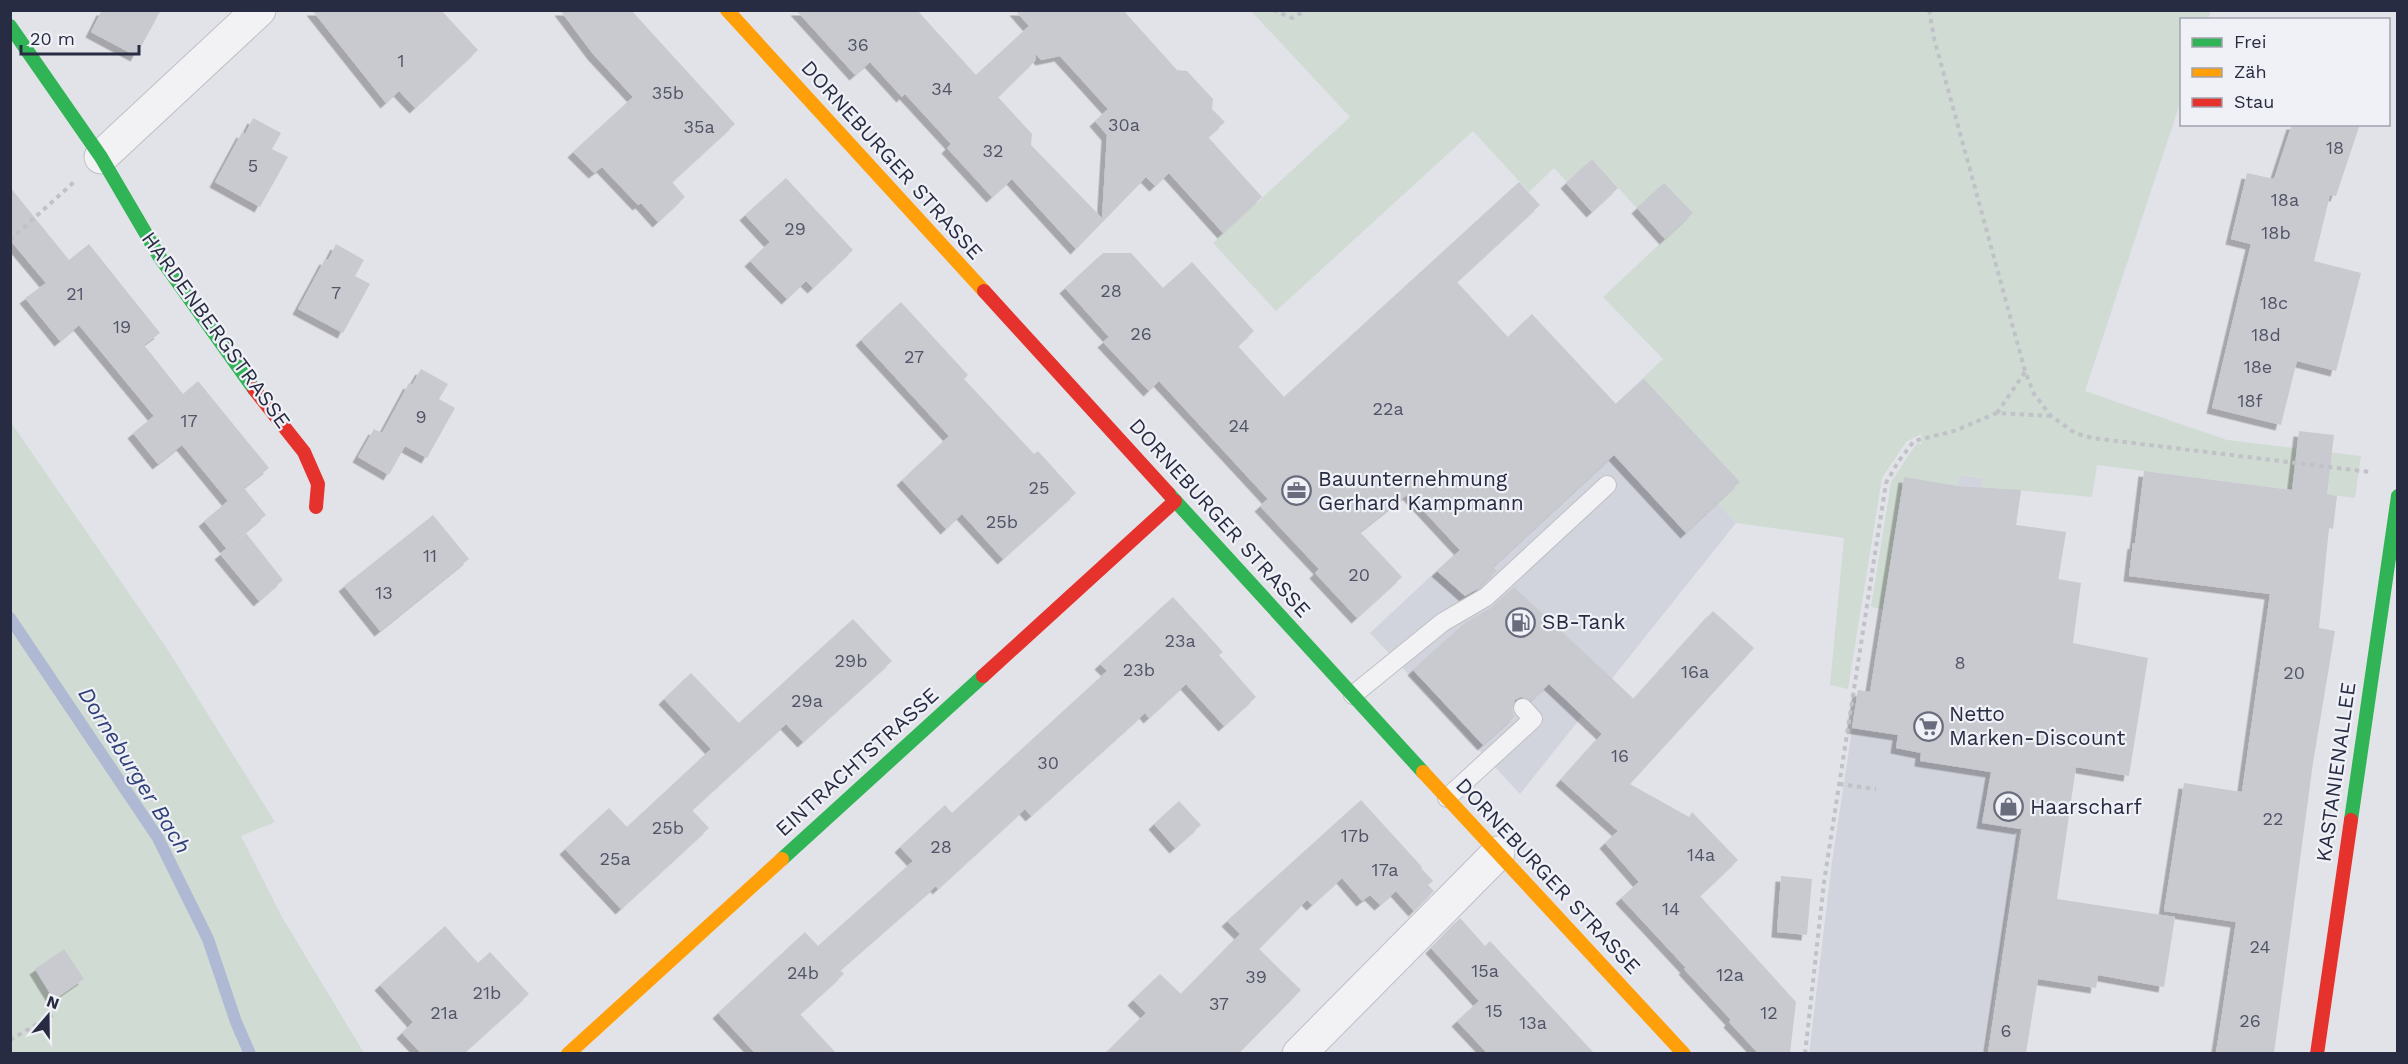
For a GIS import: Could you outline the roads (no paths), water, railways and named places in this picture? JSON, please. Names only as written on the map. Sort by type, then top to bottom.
[{"type":"street","points":[[101,157],[259,10]]},
{"type":"street","name":"DORNEBURGER STRASSE","points":[[727,10],[1447,798],[1684,1053]]},
{"type":"street","name":"HARDENBERGSTRASSE","points":[[10,26],[101,157],[159,256],[251,385],[304,452],[318,484],[316,507]]},
{"type":"street","name":"KASTANIENALLEE","points":[[2317,1053],[2397,496]]},
{"type":"street","name":"EINTRACHTSTRASSE","points":[[568,1053],[1175,501]]},
{"type":"street","points":[[1299,1053],[1498,853]]},
{"type":"lane","points":[[1353,695],[1448,628],[1486,597],[1607,485]]},
{"type":"lane","points":[[1447,798],[1533,719],[1523,708]]},
{"type":"waterway","name":"Dorneburger Bach","points":[[10,618],[158,838],[208,939],[236,1022],[250,1054]]},
{"type":"place","name":"Bauunternehmung Gerhard Kampmann","points":[[1297,491]]},
{"type":"place","name":"SB-Tank","points":[[1521,622]]},
{"type":"place","name":"Netto Marken-Discount","points":[[1928,726]]},
{"type":"place","name":"Haarscharf","points":[[2009,807]]}]
